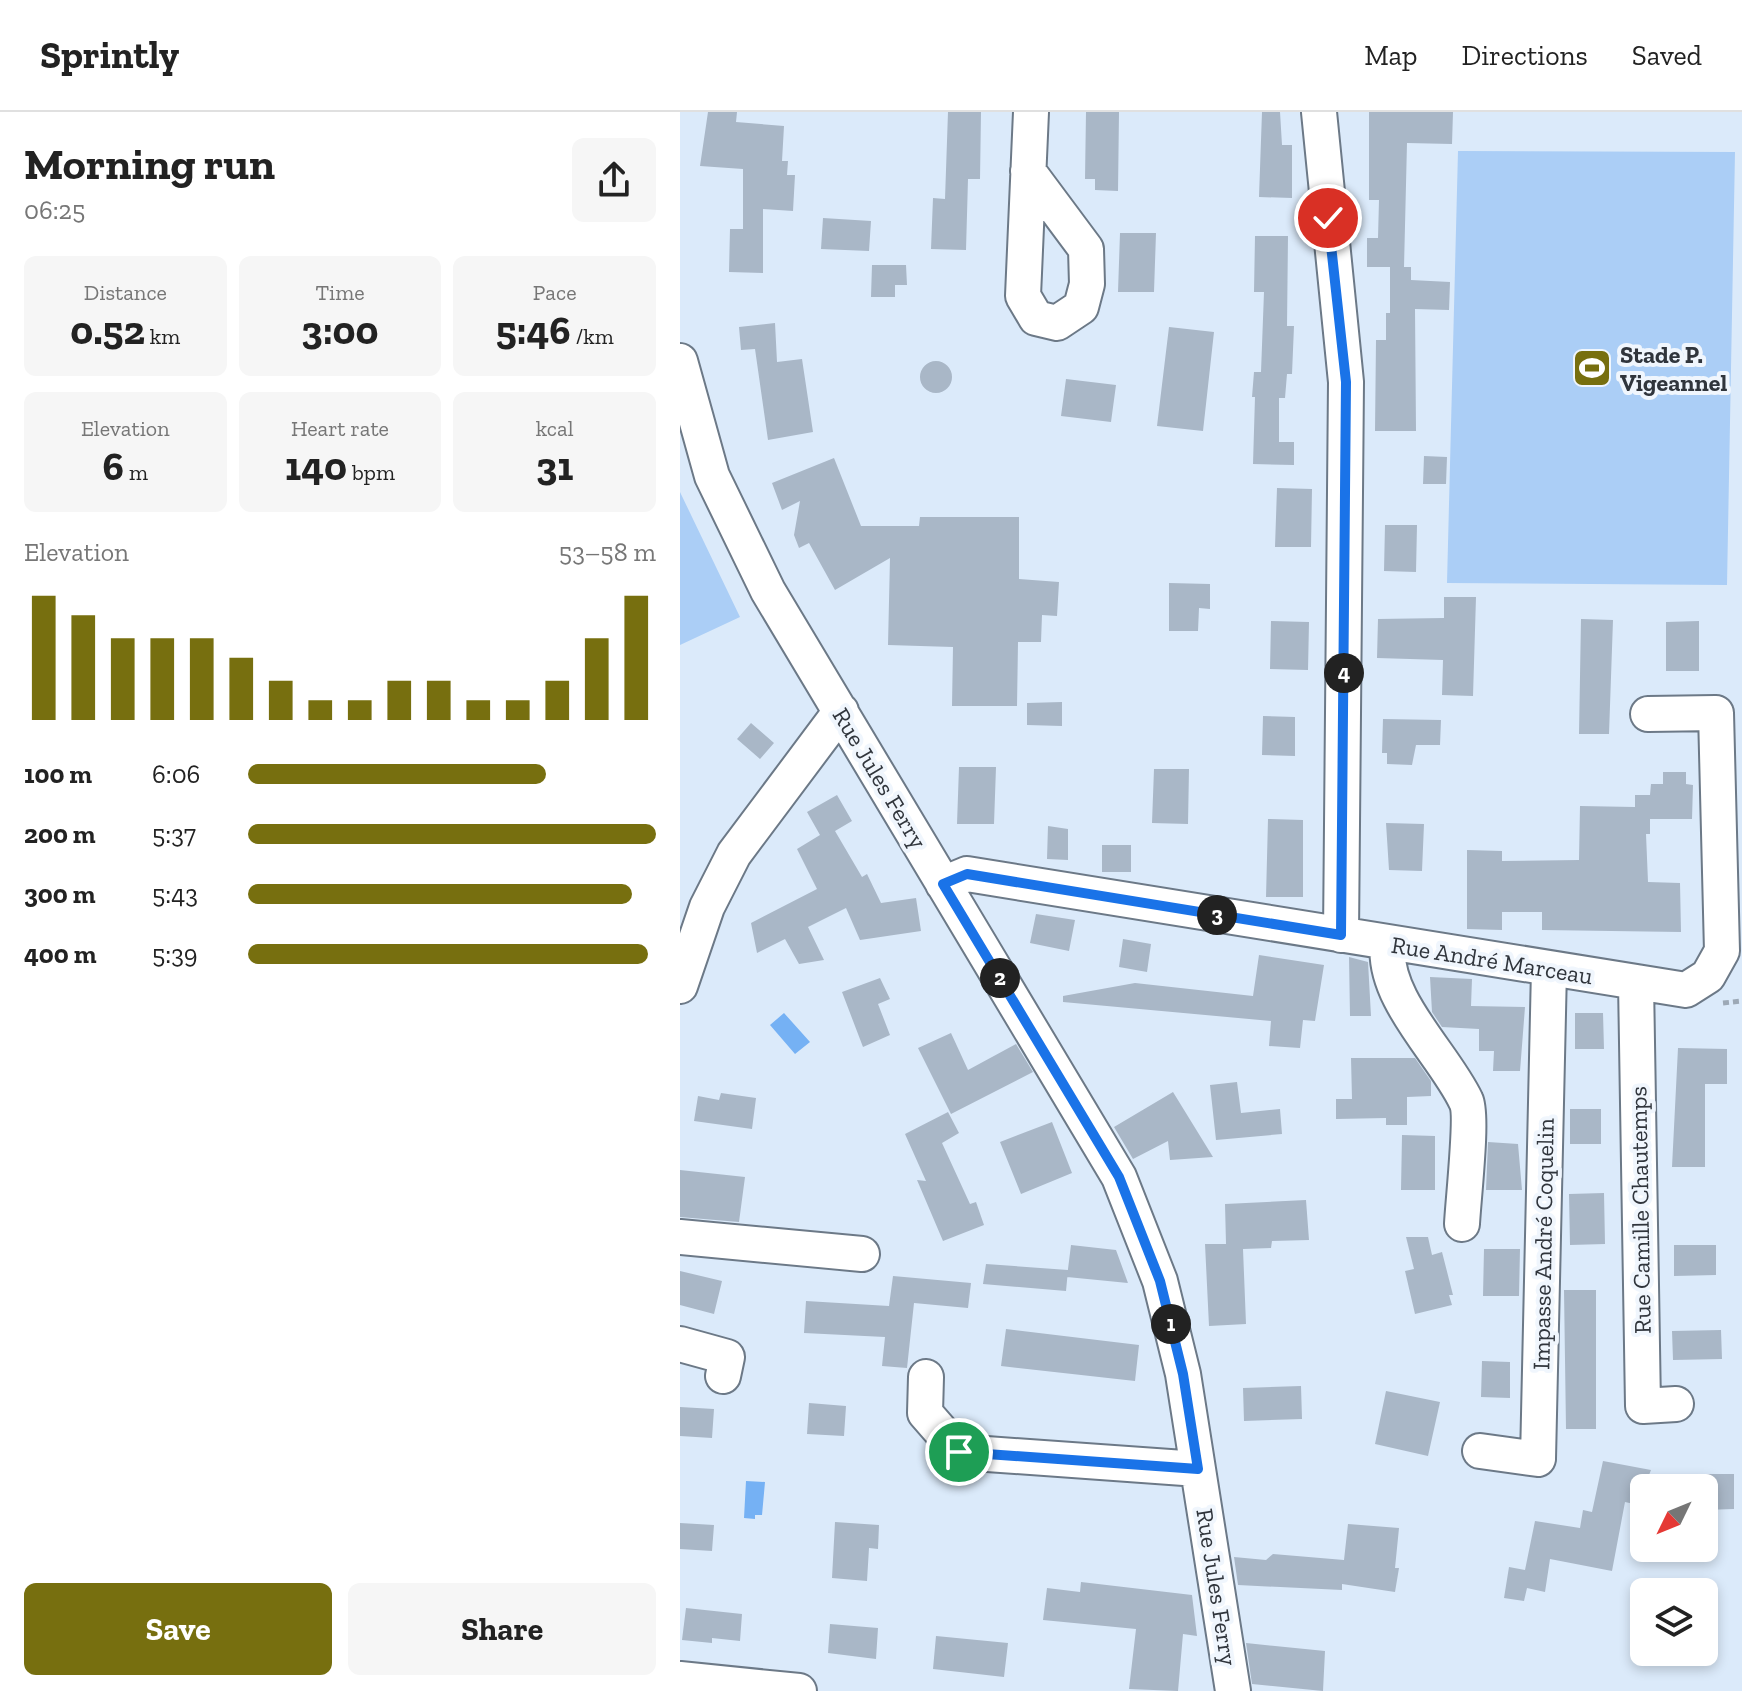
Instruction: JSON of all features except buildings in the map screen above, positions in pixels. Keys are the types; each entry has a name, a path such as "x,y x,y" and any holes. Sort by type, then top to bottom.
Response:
{"street":[{"path":"1028,171 1031,112"},
{"path":"1319,112 1346,382 1341,935"},
{"name":"Rue Jules Ferry","path":"680,361 712,476 768,591 1119,1177 1160,1281 1183,1374 1233,1691"},
{"path":"680,986 707,907 734,854 841,711"},
{"name":"Rue André Marceau","path":"943,884 967,874 1686,990 1708,976 1722,951 1716,713 1648,714"},
{"path":"1388,943 1386,966 1423,1038 1468,1103 1462,1224"},
{"name":"Impasse André Coquelin","path":"1480,1451 1538,1459 1549,969"},
{"name":"Rue Camille Chautemps","path":"1636,982 1643,1406 1676,1404"},
{"path":"680,1237 862,1254"},
{"path":"680,1344 727,1357 723,1376"},
{"path":"926,1377 925,1413 959,1452 1198,1469"},
{"path":"680,1679 799,1691"}],"shaded area":[{"name":"Stade P. Vigeannel","path":"1458,151 1735,152 1727,585 1447,583"},
{"path":"680,492 740,617 680,645"}],"water":[{"path":"784,1013 810,1042 795,1054 770,1025"},
{"path":"746,1481 765,1482 762,1515 755,1515 755,1519 744,1518"}],"place":[{"name":"Stade P. Vigeannel","path":"1592,368"}],"route":[{"path":"959,1452 1198,1469 1183,1374 1160,1281 1119,1177 943,884 967,874 1341,935 1346,382 1328,218"}]}
